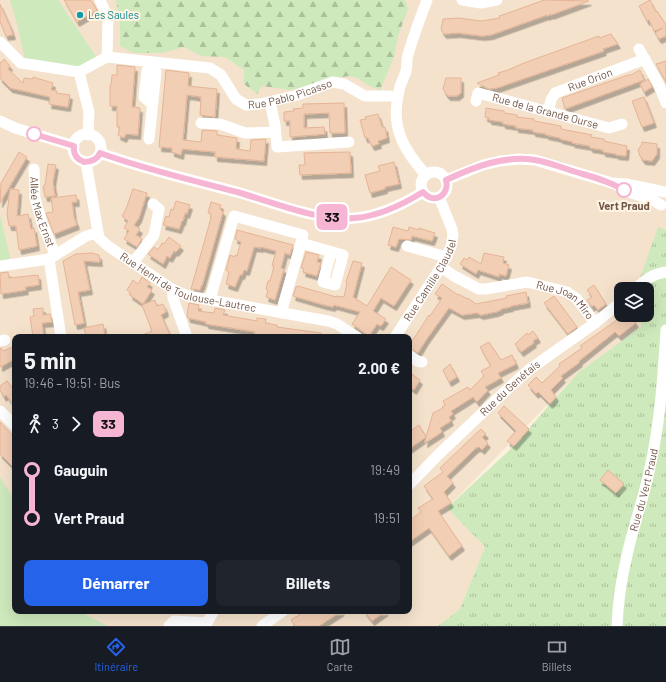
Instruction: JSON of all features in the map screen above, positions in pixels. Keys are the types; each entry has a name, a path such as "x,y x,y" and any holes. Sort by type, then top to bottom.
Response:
{"street":[{"path":"0,42 21,63 79,72 107,57 108,18 100,0"},
{"path":"426,0 408,58 406,72 398,94 395,113 402,141 406,150 426,175"},
{"path":"462,0 481,3 497,0"},
{"path":"639,49 645,60 663,84 666,103"},
{"name":"Rue Pablo Picasso","path":"107,57 210,68 221,75 236,99 246,105 270,102 294,96 333,82 344,84 365,96 390,96"},
{"path":"395,113 390,108 390,91 396,77 408,58"},
{"name":"Rue Orion","path":"548,112 551,100 555,93 645,60"},
{"path":"149,139 152,104 144,97 147,71 152,63"},
{"path":"79,72 89,112 88,135"},
{"name":"Rue de la Grande Ourse","path":"476,102 478,93 609,128 622,124"},
{"path":"270,102 276,147 349,142"},
{"path":"0,121 15,128 74,146"},
{"path":"201,123 220,124 245,133 275,132"},
{"path":"88,135 94,137 98,141 100,153 95,159 86,162 81,161 76,157 74,146 78,138 88,135"},
{"path":"100,153 190,180 324,217 354,218 377,215 399,206 423,192"},
{"path":"446,180 483,165 500,161 519,159 535,160 612,183 626,184 665,192 661,199 663,209"},
{"path":"0,266 52,257 86,236 97,233 86,162"},
{"name":"Allée Max Ernst","path":"34,169 35,198 52,257 61,334"},
{"path":"432,172 438,173 446,180 446,190 443,195 430,198 423,192 421,182 426,175 432,172"},
{"path":"612,183 624,190 651,199 663,209"},
{"name":"Rue Camille Claudel","path":"397,334 447,257 452,240 452,229 439,197"},
{"path":"133,263 154,235 159,209 153,204"},
{"path":"210,299 234,216 303,235 282,313"},
{"name":"Rue Henri de Toulouse-Lautrec","path":"97,233 101,241 181,294 333,322 352,334"},
{"path":"301,243 331,252"},
{"path":"407,246 447,257"},
{"name":"Rue Joan Miro","path":"441,267 454,276 479,289 527,282 567,292 578,300 594,323"},
{"path":"643,282 654,274 666,272"},
{"path":"172,289 173,298 186,334"},
{"name":"Rue du Genétais","path":"412,482 438,455 530,369 614,307"},
{"name":"Rue du Vert Praud","path":"617,626 619,599 625,561 649,472 664,392 666,330"},
{"path":"412,357 417,361 422,362"},
{"path":"0,412 12,423"},
{"path":"169,626 174,621 206,624 212,614"},
{"path":"262,626 279,614"}],"shaded area":[{"path":"0,0 666,0 666,230 658,228 639,282 614,282 614,322 640,322 642,326 579,372 447,508 485,547 460,609 438,626 0,626"}],"green space":[{"path":"10,0 58,0 97,58 76,68 25,59"},
{"path":"116,0 405,0 408,9 398,36 394,57 380,90 367,85 358,78 348,76 290,90 262,86 257,94 244,84 244,70 225,57 201,56 184,47 162,53 134,53 120,46 120,23"},
{"path":"0,215 10,257 9,260 0,261"},
{"path":"658,227 666,230 666,626 438,626 460,609 485,547 447,508 514,446 579,372 642,326 640,322 654,322 654,282 638,282"},
{"path":"0,477 12,496 12,614 84,614 108,626 0,626"}],"building":[{"name":"Les Saules","path":"64,0 91,0 97,10 77,22"},
{"path":"544,0 589,1 491,35 482,36 458,33 444,34 441,30 443,19 459,18 481,21 500,18 499,16"},
{"path":"650,0 656,12 657,11 666,25 666,36 659,39 655,33 663,28 654,31 649,20 647,21 639,6"},
{"path":"0,4 13,35 6,36 0,22"},
{"path":"611,34 618,44 603,49 604,51 497,88 489,89 477,83 499,75 498,73 524,63 599,36 599,38"},
{"path":"4,59 10,66 8,69 23,83 24,78 33,79 33,77 53,83 51,90 57,91 56,93 70,95 68,107 49,104 50,97 10,88 0,78 0,62 1,63"},
{"path":"666,61 666,82 656,64"},
{"path":"117,65 135,67 132,107 140,108 138,135 126,134 124,138 118,135 120,127 117,127 117,106 110,106 110,85 112,75 117,75"},
{"path":"166,70 189,73 188,86 217,89 215,117 200,115 201,97 187,95 183,140 201,142 202,130 217,131 217,135 237,138 236,149 250,151 251,140 266,139 264,161 215,157 215,152 182,149 181,155 172,152 172,148 159,147"},
{"path":"640,70 644,80 565,109 562,98 631,75"},
{"path":"446,78 461,78 461,93 457,96 448,96 446,94 443,89"},
{"path":"648,79 652,87 644,92 640,84"},
{"path":"644,97 654,123 642,127 632,101"},
{"path":"344,103 345,133 330,133 329,113 304,114 304,128 324,127 325,134 290,137 290,121 284,121 284,112 303,108 303,104"},
{"path":"486,108 504,111 504,113 517,115 517,117 534,119 534,121 561,126 561,129 592,135 591,137 604,139 604,141 627,146 626,156 603,152 603,150 590,148 590,146 572,143 573,142 546,134 533,132 533,130 516,128 516,126 503,124 503,122 489,120 489,118 485,117"},
{"path":"378,114 382,127 385,127 387,138 378,141 379,144 372,146 368,138 365,138 360,120 366,119 365,117"},
{"path":"642,142 657,144 657,154 652,161 643,160 640,156 638,150"},
{"path":"19,152 27,157 0,203 1,183"},
{"path":"350,152 351,173 300,175 299,165 305,165 304,153"},
{"path":"394,162 399,184 385,187 385,189 370,193 365,175 380,171 378,166"},
{"path":"48,164 56,165 53,182 55,196 45,197 43,186 45,185"},
{"path":"10,189 19,190 17,216 28,214 31,229 34,228 37,246 19,250 16,226 9,226 7,214"},
{"path":"133,189 147,193 139,218 134,225 140,229 136,235 142,239 137,247 124,239 129,231 124,228 128,221 122,216"},
{"path":"76,195 77,202 72,202 74,217 77,225 54,234 46,213 53,212 51,198"},
{"path":"176,201 190,205 187,214 185,213 179,229 163,225 166,216 169,217 171,209 173,210"},
{"path":"211,202 221,205 220,209 223,212 202,286 200,290 191,289 211,218 211,214 208,213"},
{"path":"393,227 408,231 409,227 419,230 419,228 435,233 432,241 412,236 411,240 399,239 396,247 388,245"},
{"path":"237,230 293,245 290,255 285,253 281,268 284,269 275,300 266,297 268,290 266,289 272,274 274,266 272,266 276,251 261,247 254,247 247,271 244,270 242,275 240,275 235,287 226,284 229,272 226,270 230,255 235,257 235,255 237,256 241,242 235,239"},
{"path":"169,237 181,246 176,252 174,251 170,258 167,256 163,264 148,254 154,247 158,250 162,243 164,244"},
{"path":"306,252 319,255 317,262 321,263 317,276 303,272 304,269 301,268"},
{"path":"92,253 99,255 100,262 84,261 90,290 78,292 84,323 75,325 63,261 76,254"},
{"path":"484,253 504,257 503,263 509,265 506,276 499,274 499,277 478,270 476,274 460,264 464,258 467,260 469,257 481,264"},
{"path":"353,261 362,263 353,297 367,306 391,267 411,280 394,306 381,298 373,311 386,319 381,326 377,324 370,334 366,334 352,324 360,312 334,305 333,307 324,305 293,296 296,287 298,286 336,297 344,297 346,282"},
{"path":"8,272 9,278 38,275 39,285 25,287 26,290 1,294 0,273"},
{"path":"142,277 150,283 147,287 152,290 143,304 130,295 131,293 127,290 133,280 138,284"},
{"path":"442,284 458,295 468,298 476,304 507,298 506,296 526,292 528,303 511,306 496,312 481,315 477,313 462,315 449,308 418,353 412,350 412,341 442,298 435,294"},
{"path":"594,285 606,304 598,310 594,305 592,307 587,300 592,297 587,290"},
{"path":"554,296 577,327 568,334 544,303"},
{"path":"155,300 157,306 163,304 166,312 161,315 170,334 144,334 152,331 142,305"},
{"path":"189,303 199,305 198,311 214,313 215,308 225,310 223,315 257,321 257,318 266,319 265,323 277,325 277,327 321,334 254,334 255,332 206,324 206,322 188,318"},
{"path":"43,308 43,315 50,314 52,322 42,323 44,334 33,334 30,317 34,316 33,309"},
{"path":"614,322 636,323 619,336 615,332 561,376 563,378 551,390 556,397 550,404 538,392 536,394 528,385 536,377 542,383 560,366 559,364 582,348 580,346"},
{"path":"103,324 105,334 85,334 84,328"},
{"path":"533,331 538,338 533,341 534,343 521,352 515,344 527,333 528,335"},
{"path":"489,342 501,360 512,355 516,364 498,373 501,378 485,387 488,390 477,402 473,397 451,411 453,414 449,417 451,421 440,428 442,432 425,443 433,413 443,408 442,407 445,405 443,401 468,387 470,390 484,376 481,371 491,366 480,347"},
{"path":"12,347 12,361 0,367 0,348 3,351"},
{"path":"450,364 457,377 449,382 443,370"},
{"path":"412,374 420,380 414,390 412,388"},
{"path":"7,381 12,387 12,403 6,395 4,397 0,390 0,386"},
{"path":"504,406 529,429 514,446 507,441 516,431 498,413"},
{"path":"0,422 12,435 12,466 0,454"},
{"path":"419,425 426,437 412,447 412,430"},
{"path":"481,429 486,434 482,437 488,443 482,450 479,447 476,448 447,476 453,483 444,492 451,503 438,511 462,546 449,556 429,528 412,540 412,519 421,512 418,508 433,499 424,486 443,472 440,468"},
{"path":"608,470 624,484 616,493 600,480"},
{"path":"300,614 337,614 319,626 295,626 291,620"},
{"path":"366,614 382,614 372,621"}],"bus line":[{"name":"33","path":"34,134 74,146 73,149 76,157 84,162 93,160 100,153 190,180 324,217 354,218 377,215 399,206 423,192 430,198 437,198 443,195 447,189 446,180 483,165 519,159 535,160 612,183 624,190"}],"place":[{"name":"Les Saules","path":"80,15"},
{"name":"Vert Praud","path":"624,190"}]}
